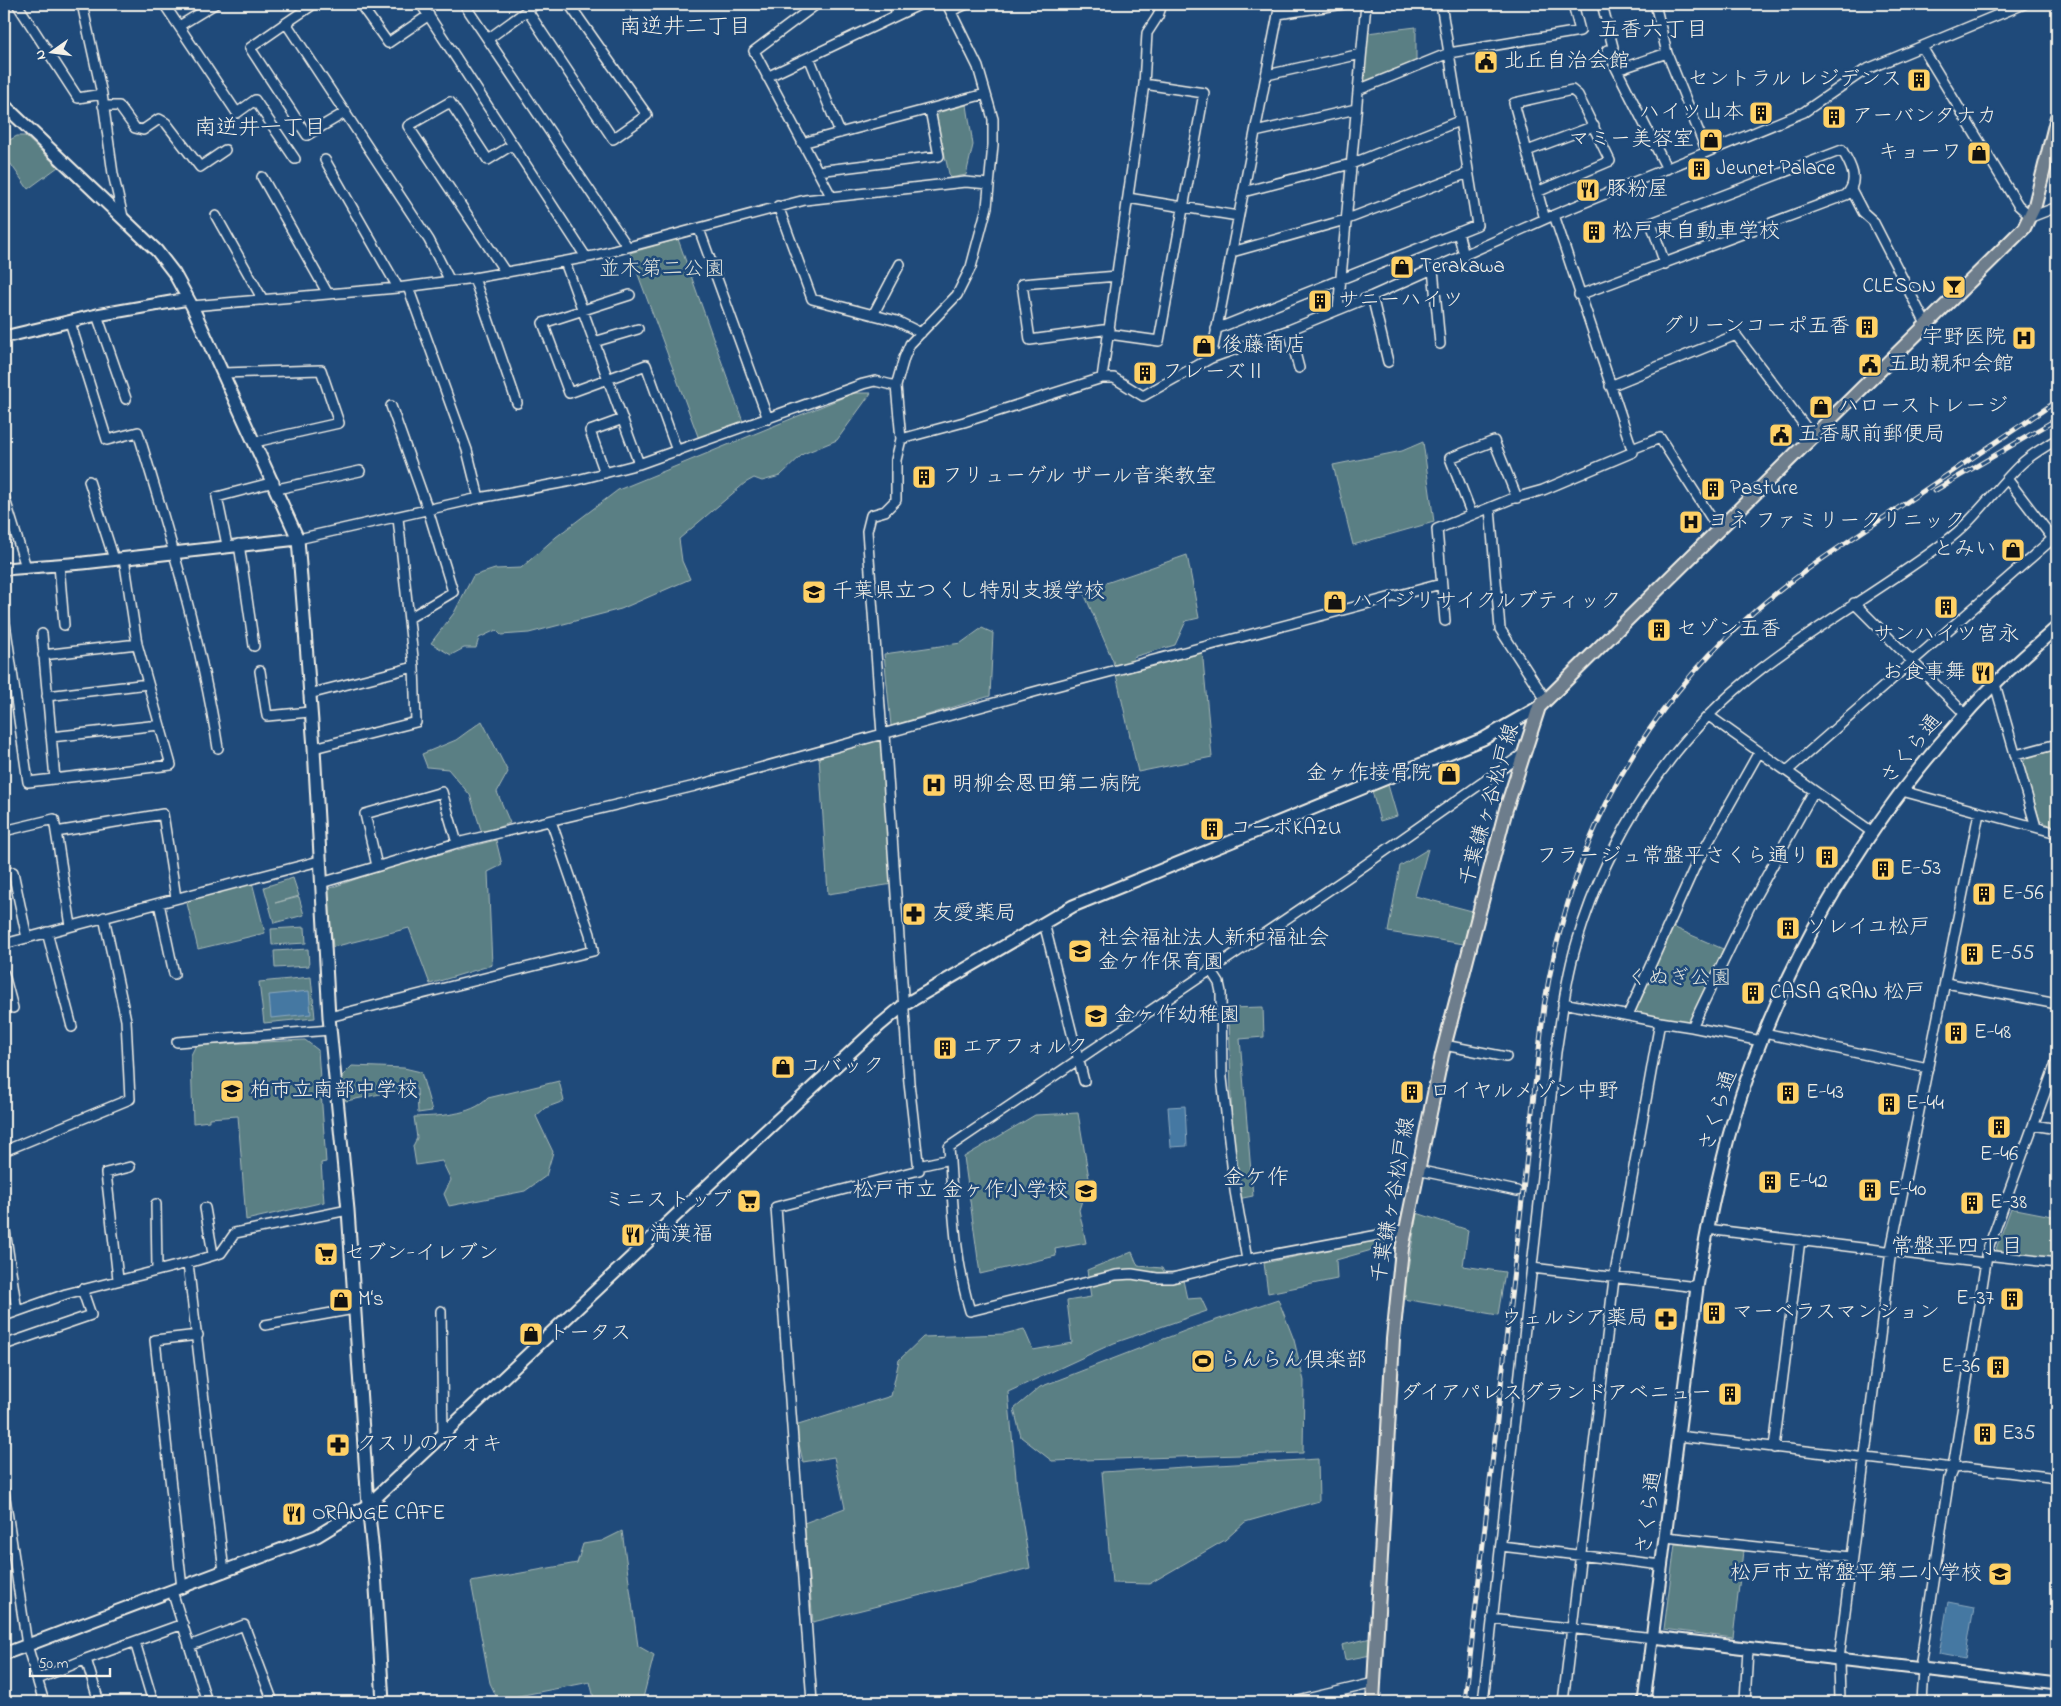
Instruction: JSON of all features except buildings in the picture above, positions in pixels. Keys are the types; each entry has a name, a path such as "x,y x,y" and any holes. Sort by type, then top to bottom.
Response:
{"main road":[{"name":"千葉鎌ヶ谷松戸線","path":"1373,1702 1393,1339 1405,1230 1444,1045 1506,809 1543,704 2017,236 2031,217 2057,117"}],"street":[{"path":"17,4 78,98 102,94"},
{"path":"82,4 102,94 113,174 123,217"},
{"path":"164,4 237,112 255,100 296,159"},
{"path":"179,26 215,4"},
{"path":"314,4 250,48 307,135 346,112"},
{"path":"360,4 388,43 429,15"},
{"path":"421,4 586,256"},
{"path":"464,4 627,246"},
{"path":"488,38 536,4"},
{"path":"527,10 613,138 647,115 569,4"},
{"path":"817,4 754,51 831,196"},
{"path":"893,4 898,14"},
{"path":"767,77 921,4"},
{"path":"812,1702 776,1207 919,1170 909,1083 867,531 871,515 885,511 896,500 896,460 902,439 896,386 910,344 957,295 971,267 987,207 993,119 978,67 949,8 966,4"},
{"path":"1102,378 1144,84 1147,34 1158,16 1162,4"},
{"path":"1211,358 1280,4"},
{"path":"1278,14 1344,4"},
{"path":"1338,310 1366,4"},
{"path":"1216,329 1477,224 1441,4"},
{"path":"1358,90 1449,53 1580,31 1573,4"},
{"path":"1602,4 1610,48 1617,70 1667,169"},
{"path":"1655,4 1668,53 1707,152"},
{"path":"902,439 964,422 1102,378 1114,378 1143,396 1211,358 1289,330 1372,296 1554,215 1804,112 1865,70 2024,4"},
{"path":"286,23 429,240 450,281"},
{"path":"1922,47 2018,205 2031,217 2057,207"},
{"path":"1617,70 1668,53"},
{"path":"1267,75 1361,54"},
{"path":"809,57 840,133"},
{"path":"1117,276 1022,284 1030,340 1109,332 1159,341 1204,93 1144,84"},
{"path":"1537,192 1610,161 1578,95 1572,90 1514,103 1537,192 1545,219"},
{"path":"802,143 985,94"},
{"path":"506,273 408,126 450,102 488,160 512,145"},
{"path":"4,105 157,251 190,302 276,486 298,539 314,748 329,1017 348,1210 368,1505 375,1572 382,1702"},
{"path":"103,106 118,106 136,128 143,130 160,120 166,123 200,167 225,150"},
{"path":"1255,132 1356,109"},
{"path":"818,171 940,156 930,110"},
{"path":"1243,192 1351,164 1459,121"},
{"path":"1527,151 1594,126"},
{"path":"1579,295 1665,264 1846,195 1851,189 1854,177 1842,150 1651,222 1665,264"},
{"path":"326,160 397,288"},
{"path":"1232,252 1345,220 1468,172"},
{"path":"262,176 328,294"},
{"path":"4,337 97,315 190,302 263,300 408,287 474,278 565,262 699,229 778,206 831,196 965,182 989,184"},
{"path":"1851,189 1863,212 1873,221 1927,326"},
{"path":"1128,198 1238,216"},
{"path":"778,206 812,299 897,321 921,333"},
{"path":"1554,215 1632,450"},
{"path":"216,216 263,300"},
{"path":"699,229 768,419"},
{"path":"1458,232 1464,256"},
{"path":"565,262 639,464"},
{"path":"873,315 900,264"},
{"path":"1433,269 1440,344"},
{"path":"474,278 517,403"},
{"path":"408,287 467,450 479,498"},
{"path":"630,295 543,323 569,393 646,365 677,452"},
{"path":"1372,296 1388,362"},
{"path":"97,315 126,399"},
{"path":"70,322 106,440 138,432 175,552 208,684 218,748"},
{"path":"594,342 638,329"},
{"path":"1289,330 1298,368"},
{"path":"1610,386 1736,334 1814,438"},
{"path":"222,373 321,370 339,423 255,442"},
{"path":"4,568 59,565 227,545 298,539 398,518 479,498 605,473 677,452 864,384 875,381 896,386"},
{"path":"391,406 428,510 453,592 409,618"},
{"path":"605,473 590,431 623,419"},
{"path":"1445,621 1437,529 1543,490 1660,438 1719,530"},
{"path":"1483,1702 1563,1003 1584,919 1598,881 1638,805 1667,764 1709,716 1760,669 1854,603 1948,541 2008,480 2021,464 2057,439"},
{"path":"1472,515 1450,458 1494,441 1517,498"},
{"path":"227,545 216,497 360,471"},
{"path":"1787,771 1911,661 2056,539 2008,480"},
{"path":"4,616 28,782 171,765 137,644 119,559 89,481"},
{"path":"4,496 26,567"},
{"path":"4,1654 316,1536 368,1505 861,1042 904,1005 1044,922 1082,902 1483,740 1543,704 1500,629 1490,508"},
{"path":"314,748 416,722 414,668 398,518"},
{"path":"239,544 254,646"},
{"path":"59,565 64,625"},
{"path":"321,883 457,843 694,786 1441,584"},
{"path":"1854,603 1965,714"},
{"name":"さくら通","path":"1644,1702 1707,1230 1734,1120 1763,1037 1802,950 1872,832 1965,714 2057,627"},
{"path":"42,634 56,779"},
{"path":"43,655 137,644"},
{"path":"309,694 414,668"},
{"path":"260,671 267,716 310,712"},
{"path":"47,696 148,684"},
{"path":"1995,684 2036,827"},
{"path":"1709,716 1872,832"},
{"path":"51,737 159,725"},
{"path":"2016,755 2057,744"},
{"path":"1628,1015 1696,864 1760,752"},
{"path":"1405,1230 1247,1260 1172,1278 1116,1274 970,1311 962,1286 958,1258 949,1147 1524,754"},
{"path":"1692,1027 1750,906 1814,791"},
{"path":"377,866 365,814 442,792 457,843"},
{"path":"1902,792 2057,833"},
{"path":"1840,1702 1839,1659 1891,1250 1979,813"},
{"path":"56,832 163,814 176,898"},
{"path":"4,831 54,819 71,926"},
{"path":"329,1017 593,950 590,934 550,822"},
{"path":"4,944 319,861"},
{"path":"12,872 27,938"},
{"path":"158,903 174,974"},
{"path":"4,1151 130,1099 126,1020 104,917"},
{"path":"1044,922 1084,1081"},
{"path":"48,932 72,1027"},
{"path":"1210,969 1218,983 1221,999 1222,1078 1235,1191 1247,1260"},
{"path":"4,974 13,1008"},
{"path":"1946,982 2057,1004"},
{"path":"1563,1003 1660,1022 1763,1037 1928,1068"},
{"path":"1563,1702 1614,1279 1660,1022"},
{"path":"177,1042 330,1030"},
{"path":"1444,1045 1506,1057"},
{"path":"1922,1702 1924,1670 1921,1660 1948,1478 1953,1468 1986,1259 2057,1060"},
{"path":"2034,1125 2057,1128"},
{"path":"918,1166 950,1159"},
{"path":"118,1279 106,1173 130,1167"},
{"path":"1417,1170 1517,1191"},
{"path":"156,1204 157,1270"},
{"path":"206,1208 213,1254"},
{"path":"4,1316 82,1289 188,1264 224,1251 235,1233 348,1210"},
{"path":"4,1228 17,1311"},
{"path":"1707,1230 1986,1259 2057,1263"},
{"path":"1774,1448 1800,1240"},
{"path":"188,1264 198,1335 224,1572"},
{"path":"1532,1268 1698,1288"},
{"path":"4,1346 91,1315 82,1289"},
{"path":"265,1325 354,1309"},
{"path":"441,1312 443,1435"},
{"path":"198,1335 155,1340 177,1589 182,1624 206,1702"},
{"path":"1678,1436 1953,1468 1965,1467 2057,1478"},
{"path":"4,1491 6,1524 27,1645 44,1702"},
{"path":"1666,1537 1851,1558"},
{"path":"1501,1546 1662,1565"},
{"path":"1492,1619 2057,1685"},
{"path":"38,1679 86,1659 182,1624"},
{"path":"189,1646 244,1625 273,1702"},
{"path":"134,1642 153,1702"},
{"path":"1745,1702 1748,1649"},
{"path":"86,1659 99,1702"},
{"path":"1294,1702 1374,1683"}],"green space":[{"path":"1416,27 1416,61 1362,82 1367,33"},
{"path":"967,105 973,145 966,175 950,178 936,117 940,112"},
{"path":"17,136 25,136 58,167 28,189 4,154 4,143"},
{"name":"並木第二公園","path":"678,239 743,422 699,439 630,253"},
{"path":"854,393 871,393 837,440 803,454 780,476 762,481 754,478 745,483 679,539 682,561 690,579 621,609 529,633 501,635 496,630 479,638 476,648 464,648 451,655 431,643 454,613 473,576 495,569 521,568 556,537 618,490"},
{"path":"1423,442 1434,522 1353,545 1333,465 1402,451"},
{"path":"1187,555 1199,618 1186,621 1175,645 1133,657 1137,666 1202,649 1212,757 1138,772 1113,661 1083,591"},
{"path":"982,628 993,633 990,696 891,726 884,654 961,643"},
{"path":"482,721 508,772 497,792 510,823 482,833 470,795 448,769 427,767 422,754 456,740"},
{"path":"882,739 893,884 828,894 819,756"},
{"path":"2057,749 2057,828 2040,821 2023,763 2025,759"},
{"path":"1388,785 1397,816 1380,821 1372,791"},
{"path":"496,840 502,865 488,872 492,965 430,984 409,928 333,947 327,889 394,866"},
{"path":"1428,849 1415,896 1472,911 1464,944 1388,932 1400,866"},
{"path":"293,878 299,896 275,903 299,897 304,915 274,923 264,887"},
{"path":"252,882 265,933 198,949 186,899"},
{"path":"305,927 306,943 272,945 271,929"},
{"name":"くぬぎ公園","path":"1673,927 1723,949 1690,1020 1686,1022 1639,1013 1636,1010"},
{"path":"308,949 309,966 275,968 274,951"},
{"path":"311,977 315,1018 264,1023 259,982"},
{"path":"1263,1007 1264,1037 1240,1039 1253,1196 1238,1199 1232,1140 1229,1008"},
{"path":"305,1040 318,1050 326,1162 321,1163 324,1202 246,1220 238,1116 209,1118 209,1121 193,1123 191,1055 195,1047 202,1045"},
{"path":"352,1066 404,1068 421,1072 432,1111 418,1113 417,1089 400,1090 346,1101 339,1079"},
{"path":"559,1081 564,1101 545,1108 536,1116 553,1152 546,1176 525,1191 449,1206 444,1194 451,1180 442,1161 416,1165 413,1146 417,1138 414,1117 463,1112 481,1104 488,1098"},
{"path":"1078,1113 1089,1178 1079,1210 1086,1243 1055,1249 1056,1256 980,1274 964,1157 1035,1115"},
{"path":"2011,1208 2057,1217 2057,1259 2000,1252 1996,1249"},
{"path":"1417,1213 1468,1230 1463,1266 1505,1272 1498,1315 1403,1299"},
{"path":"1384,1239 1386,1246 1336,1260 1337,1279 1268,1293 1264,1263"},
{"path":"1132,1252 1138,1266 1162,1268 1164,1272 1175,1272 1183,1280 1187,1299 1201,1298 1207,1311 1114,1343 1008,1392 1017,1488 1030,1568 813,1622 804,1523 845,1508 834,1457 803,1462 795,1426 891,1396 899,1360 923,1337 1004,1334 1024,1329 1033,1350 1072,1343 1067,1301 1091,1297 1087,1270"},
{"name":"らんらん倶楽部","path":"1278,1299 1294,1340 1304,1381 1303,1453 1052,1461 1021,1437 1014,1409 1040,1387 1187,1330"},
{"path":"1318,1459 1319,1501 1245,1522 1225,1540 1149,1584 1112,1583 1102,1472"},
{"path":"622,1531 638,1646 654,1655 642,1702 595,1702 590,1682 498,1700 490,1683 471,1582 577,1563 583,1544 602,1541"},
{"path":"1675,1544 1743,1551 1733,1638 1664,1629"},
{"path":"1371,1638 1371,1655 1345,1660 1342,1645"}],"water":[{"path":"309,991 311,1014 271,1018 269,995"},
{"path":"1185,1106 1187,1146 1171,1147 1168,1107"},
{"path":"1948,1602 1974,1607 1965,1659 1939,1654"}],"railway":[{"path":"1465,1702 1544,1006 1555,950 1570,896 1588,844 1610,795 1637,749 1668,704 1704,661 1762,605 1837,549 2057,401"},
{"path":"1934,491 2057,419"}],"place":[{"name":"北丘自治会館","path":"1486,62"},
{"name":"セントラル レジデンス","path":"1919,80"},
{"name":"ハイツ山本","path":"1761,113"},
{"name":"アーバンタナカ","path":"1834,117"},
{"name":"マミー美容室","path":"1711,140"},
{"name":"キョーワ","path":"1979,153"},
{"name":"Jeunet Palace","path":"1699,169"},
{"name":"豚粉屋","path":"1588,190"},
{"name":"松戸東自動車学校","path":"1594,232"},
{"name":"Terakawa","path":"1402,267"},
{"name":"CLESON","path":"1954,287"},
{"name":"サニーハイツ","path":"1320,301"},
{"name":"グリーンコーポ五香","path":"1867,327"},
{"name":"宇野医院","path":"2024,338"},
{"name":"後藤商店","path":"1204,346"},
{"name":"五助親和会館","path":"1870,365"},
{"name":"フレーズⅡ","path":"1145,373"},
{"name":"ハローストレージ","path":"1821,407"},
{"name":"五香駅前郵便局","path":"1781,435"},
{"name":"フリューゲル ザール音楽教室","path":"924,477"},
{"name":"Pasture","path":"1713,489"},
{"name":"ヨネ ファミリークリニック","path":"1691,522"},
{"name":"とみい","path":"2013,550"},
{"name":"千葉県立つくし特別支援学校","path":"814,592"},
{"name":"ハイジリサイクルブティック","path":"1335,602"},
{"name":"サンハイツ宮永","path":"1946,607"},
{"name":"セゾン五香","path":"1659,630"},
{"name":"お食事舞","path":"1983,673"},
{"name":"金ヶ作接骨院","path":"1449,774"},
{"name":"明柳会恩田第二病院","path":"934,785"},
{"name":"コーポKAZU","path":"1212,829"},
{"name":"フラージュ常盤平さくら通り","path":"1827,857"},
{"name":"E-53","path":"1883,869"},
{"name":"E-56","path":"1984,894"},
{"name":"友愛薬局","path":"914,914"},
{"name":"ソレイユ松戸","path":"1788,928"},
{"name":"社会福祉法人新和福祉会 金ケ作保育園","path":"1080,951"},
{"name":"E-55","path":"1972,954"},
{"name":"CASA GRAN 松戸","path":"1753,993"},
{"name":"金ヶ作幼稚園","path":"1096,1016"},
{"name":"E-48","path":"1956,1033"},
{"name":"エアフォルク","path":"945,1048"},
{"name":"コバック","path":"783,1067"},
{"name":"柏市立南部中学校","path":"232,1091"},
{"name":"ロイヤルメゾン中野","path":"1412,1092"},
{"name":"E-43","path":"1788,1093"},
{"name":"E-44","path":"1889,1104"},
{"name":"E-46","path":"1999,1127"},
{"name":"E-42","path":"1770,1182"},
{"name":"E-40","path":"1870,1190"},
{"name":"松戸市立 金ヶ作小学校","path":"1086,1191"},
{"name":"ミニストップ","path":"749,1201"},
{"name":"E-38","path":"1972,1203"},
{"name":"満漢福","path":"633,1235"},
{"name":"セブン-イレブン","path":"326,1254"},
{"name":"E-37","path":"2012,1299"},
{"name":"M‘s","path":"341,1300"},
{"name":"マーベラスマンション","path":"1714,1313"},
{"name":"ウェルシア薬局","path":"1666,1319"},
{"name":"トータス","path":"531,1334"},
{"name":"らんらん倶楽部","path":"1203,1361"},
{"name":"E-36","path":"1998,1367"},
{"name":"ダイアパレスグランドアベニュー","path":"1730,1394"},
{"name":"E35","path":"1985,1434"},
{"name":"クスリのアオキ","path":"338,1445"},
{"name":"ORANGE CAFE","path":"294,1514"},
{"name":"松戸市立常盤平第二小学校","path":"2000,1574"}],"district":[{"name":"南逆井二丁目","path":"685,28"},
{"name":"五香六丁目","path":"1653,31"},
{"name":"南逆井一丁目","path":"260,129"},
{"name":"金ケ作","path":"1256,1179"},
{"name":"常盤平四丁目","path":"1957,1248"}]}
